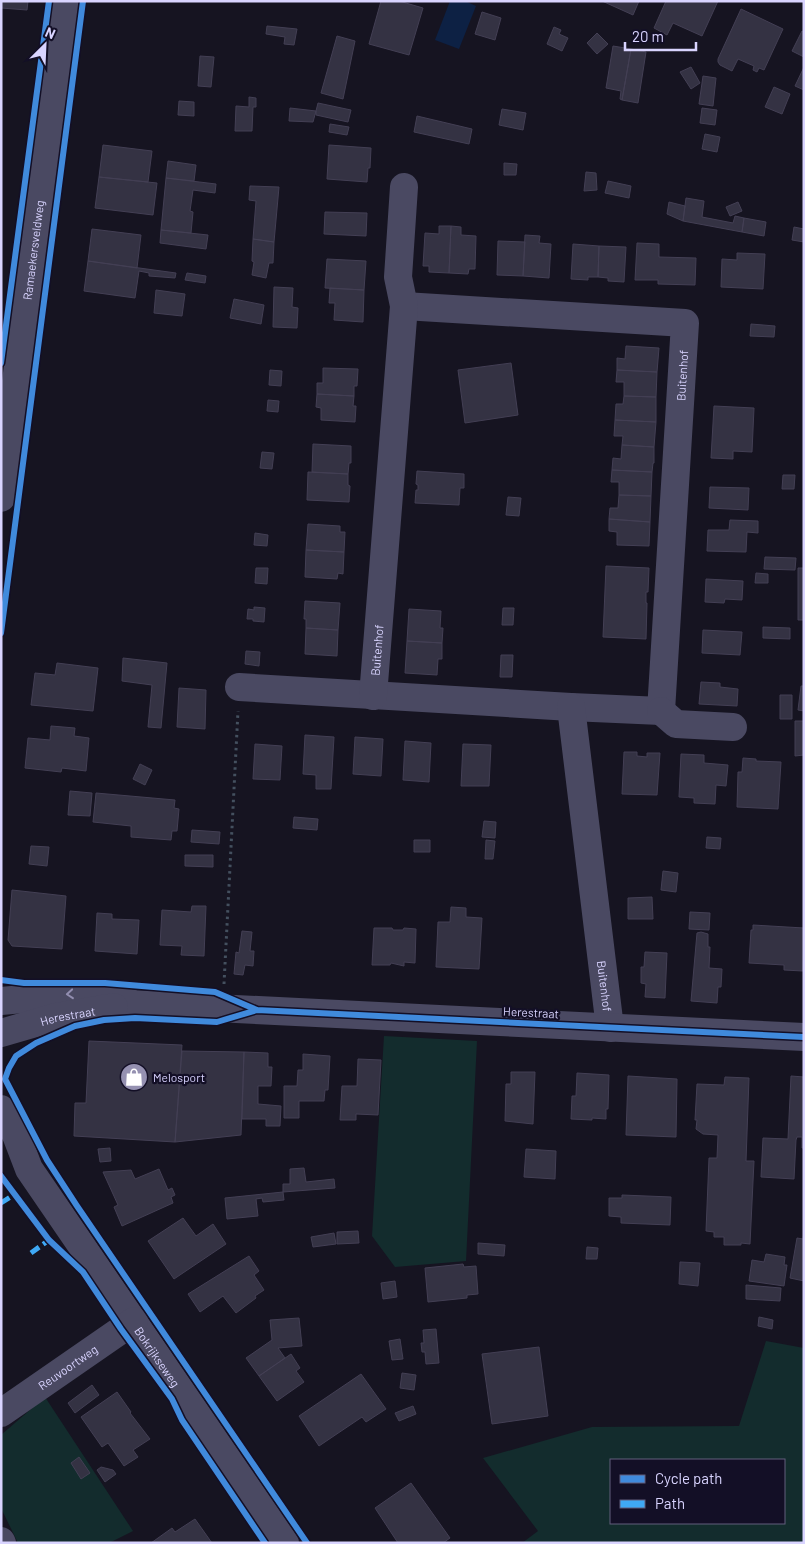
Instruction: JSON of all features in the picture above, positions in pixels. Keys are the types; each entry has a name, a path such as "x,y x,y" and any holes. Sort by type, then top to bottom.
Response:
{"street":[{"name":"Ramaekersveldweg","path":"1,498 65,1"},
{"name":"Buitenhof","path":"374,696 404,306 398,277 404,187"},
{"name":"Buitenhof","path":"404,306 685,322 661,711"},
{"path":"239,688 661,711 676,724 733,727"},
{"name":"Buitenhof","path":"571,707 610,1028"},
{"name":"Herestraat","path":"1,1001 89,993 135,1004 804,1036"},
{"name":"Herestraat","path":"1,1033 56,1017 135,1004"},
{"name":"Bokrijkseweg","path":"1,1110 16,1135 29,1170 285,1543"},
{"name":"Bokrijkseweg","path":"1,1146 29,1170"},
{"name":"Reuvoortweg","path":"1,1413 134,1321"}],"path":[{"path":"224,986 239,688"}],"green space":[{"path":"384,1036 477,1041 466,1261 395,1267 372,1236"},
{"path":"766,1341 804,1348 804,1543 522,1543 538,1531 483,1458 592,1427 739,1426"},
{"path":"45,1397 133,1531 109,1543 18,1543 1,1508 1,1435"}],"water":[{"path":"450,1 465,1 476,6 459,49 435,40"}],"building":[{"path":"1,1 28,1 27,10 1,8"},
{"path":"381,1 399,1 423,8 409,55 369,44"},
{"path":"602,1 639,1 633,15"},
{"path":"666,1 718,1 702,36 673,23 667,35 654,28"},
{"path":"741,9 783,29 764,70 759,68 757,72 753,70 754,66 738,59 732,71 718,62"},
{"path":"482,12 501,18 495,40 475,34"},
{"path":"267,26 297,29 294,45 284,44 285,37 266,34"},
{"path":"554,27 561,30 559,34 568,38 562,51 547,44"},
{"path":"802,31 804,32 804,57 792,51"},
{"path":"597,33 608,44 597,54 587,43"},
{"path":"337,36 355,41 343,99 321,93"},
{"path":"613,46 631,49 622,100 620,99 621,91 606,88"},
{"path":"631,49 646,52 638,103 622,100"},
{"path":"200,56 214,57 211,87 198,86"},
{"path":"691,67 700,83 691,89 680,72"},
{"path":"804,67 804,90 795,86"},
{"path":"703,76 716,78 713,106 699,104"},
{"path":"774,87 790,94 782,114 765,107"},
{"path":"249,97 256,98 256,107 253,107 252,131 235,131 236,106 249,107"},
{"path":"179,101 194,102 194,116 178,115"},
{"path":"318,103 351,110 348,122 316,115"},
{"path":"290,108 316,111 313,122 289,121"},
{"path":"702,108 717,110 715,125 700,123"},
{"path":"502,109 526,113 523,130 499,125"},
{"path":"417,116 472,129 469,144 414,132"},
{"path":"330,124 349,127 347,135 329,132"},
{"path":"705,134 720,137 717,152 702,149"},
{"path":"103,145 152,151 148,182 99,177"},
{"path":"329,145 371,148 367,182 327,179"},
{"path":"168,161 196,165 194,181 166,178"},
{"path":"504,163 517,164 516,175 504,175"},
{"path":"586,172 596,173 597,190 584,191"},
{"path":"99,177 157,183 153,215 95,208"},
{"path":"166,178 216,184 215,193 193,190 190,211 193,212 191,233 161,230"},
{"path":"608,181 631,186 629,198 605,193"},
{"path":"250,186 279,187 274,242 253,239 256,201 249,200"},
{"path":"686,198 704,201 702,217 733,223 735,216 744,218 742,232 683,221"},
{"path":"669,202 685,206 683,221 667,214"},
{"path":"738,202 742,211 730,216 726,207"},
{"path":"325,212 367,213 366,236 324,234"},
{"path":"744,218 766,222 764,236 742,232"},
{"path":"439,226 451,226 449,273 429,272 429,266 423,266 425,233 439,234"},
{"path":"451,226 461,227 461,235 476,236 475,269 469,269 468,274 449,273"},
{"path":"794,227 804,229 804,242 792,240"},
{"path":"92,229 141,235 137,268 88,261"},
{"path":"161,230 208,235 206,249 160,243"},
{"path":"525,235 540,236 539,243 551,244 549,278 523,276"},
{"path":"253,239 274,242 273,263 269,263 266,278 252,275 254,262 252,261"},
{"path":"498,241 525,242 523,276 497,275"},
{"path":"637,243 659,244 659,257 696,258 695,285 658,284 658,280 635,280"},
{"path":"573,244 599,246 598,277 588,277 588,280 571,279"},
{"path":"599,246 626,247 624,282 608,281 608,278 598,277"},
{"path":"737,253 765,254 763,289 721,287 722,259 737,260"},
{"path":"327,259 366,261 364,290 325,288"},
{"path":"88,261 176,273 175,278 149,276 149,273 139,271 135,298 84,291"},
{"path":"187,273 206,276 205,283 185,280"},
{"path":"274,287 293,288 292,307 298,308 297,328 273,327"},
{"path":"330,288 364,290 363,322 334,320 335,303 329,303"},
{"path":"156,290 185,294 182,316 154,313"},
{"path":"234,299 264,305 261,324 230,318"},
{"path":"751,324 775,326 774,337 750,336"},
{"path":"626,346 659,348 657,372 617,370 617,358 625,359"},
{"path":"511,363 518,415 465,423 458,370"},
{"path":"323,368 358,369 357,386 354,386 354,396 317,394 317,383 323,383"},
{"path":"270,370 282,371 281,386 269,385"},
{"path":"617,370 657,372 656,397 624,396 624,382 616,382"},
{"path":"317,394 354,396 353,406 356,406 355,422 321,420 321,408 316,407"},
{"path":"624,396 656,397 656,422 615,420 616,404 623,404"},
{"path":"268,400 279,401 278,412 267,411"},
{"path":"714,406 754,408 752,452 733,451 733,459 711,458"},
{"path":"615,420 656,422 654,447 622,445 623,436 614,436"},
{"path":"313,444 351,446 351,463 349,463 348,474 312,472"},
{"path":"622,445 654,447 652,472 612,470 613,458 621,459"},
{"path":"262,452 274,453 272,469 260,468"},
{"path":"612,470 652,472 651,496 619,495 619,482 611,482"},
{"path":"417,471 464,474 464,488 460,488 459,505 415,503 416,490 418,490 418,485 416,484"},
{"path":"308,472 348,474 348,485 350,486 349,502 307,500"},
{"path":"783,475 795,475 794,489 782,489"},
{"path":"710,487 749,488 748,510 709,508"},
{"path":"619,495 651,496 650,522 609,519 610,508 618,508"},
{"path":"508,497 521,498 519,516 506,515"},
{"path":"609,519 650,522 649,546 617,545 617,532 609,531"},
{"path":"730,520 758,521 758,533 747,532 746,552 707,551 708,530 729,530"},
{"path":"308,524 340,526 340,532 345,532 344,552 306,550"},
{"path":"255,533 268,535 267,546 254,545"},
{"path":"306,550 344,552 343,574 338,573 337,579 305,577"},
{"path":"765,557 796,558 795,570 764,569"},
{"path":"606,566 649,568 648,592 646,592 646,639 603,637"},
{"path":"256,568 268,568 267,584 255,583"},
{"path":"798,568 804,568 804,620 798,620"},
{"path":"756,573 768,574 768,583 755,583"},
{"path":"706,579 743,581 742,600 725,599 724,603 705,602"},
{"path":"305,601 340,603 338,630 306,628 306,619 304,619"},
{"path":"254,607 265,608 264,622 247,619 248,609 254,610"},
{"path":"503,608 514,608 513,625 502,625"},
{"path":"409,609 441,611 440,628 443,628 442,643 407,641"},
{"path":"763,627 790,628 790,639 763,638"},
{"path":"306,628 338,630 337,656 305,654"},
{"path":"703,630 742,632 740,655 702,653"},
{"path":"407,641 442,643 442,659 438,659 437,675 405,673"},
{"path":"246,651 260,652 259,666 245,664"},
{"path":"501,655 513,655 512,677 500,677"},
{"path":"123,658 167,663 161,728 148,727 152,685 122,681"},
{"path":"57,663 98,668 93,711 31,705 35,673 55,675"},
{"path":"701,682 720,683 720,687 738,689 737,706 699,704"},
{"path":"801,686 804,686 804,711 798,710"},
{"path":"179,688 206,690 205,729 177,727"},
{"path":"780,695 792,695 792,719 780,719"},
{"path":"795,721 804,721 804,755 795,756"},
{"path":"51,726 75,728 74,736 89,738 86,771 62,768 61,772 25,768 28,738 50,740"},
{"path":"305,735 334,737 331,789 316,789 316,775 303,774"},
{"path":"355,737 383,739 381,776 353,774"},
{"path":"405,741 431,743 429,782 403,780"},
{"path":"255,744 282,746 280,780 253,779"},
{"path":"463,744 491,745 489,786 461,786"},
{"path":"624,752 637,752 637,756 647,757 647,753 660,753 657,795 622,794"},
{"path":"681,754 704,755 704,763 728,765 726,786 716,785 715,804 694,803 694,798 679,797"},
{"path":"743,758 756,759 756,761 781,762 778,809 737,807 738,772 742,772"},
{"path":"140,764 152,770 145,785 133,779"},
{"path":"70,791 92,793 90,816 68,815"},
{"path":"96,793 175,800 174,808 179,809 177,831 172,831 171,840 131,837 131,826 93,822"},
{"path":"294,817 318,819 317,830 293,828"},
{"path":"484,821 496,822 495,838 482,837"},
{"path":"192,830 220,832 219,844 191,842"},
{"path":"707,837 721,838 720,849 706,848"},
{"path":"414,840 430,840 430,852 414,852"},
{"path":"486,840 495,841 493,859 485,859"},
{"path":"31,846 49,847 47,866 29,864"},
{"path":"185,855 213,855 213,867 185,866"},
{"path":"663,871 678,873 676,892 661,890"},
{"path":"12,890 66,896 62,949 12,946 8,940"},
{"path":"652,897 653,919 628,919 628,898"},
{"path":"192,906 206,906 204,956 181,955 182,946 160,945 162,910 191,912"},
{"path":"451,907 466,908 466,917 482,918 479,969 436,967 438,922 450,922"},
{"path":"690,912 710,913 709,930 689,929"},
{"path":"97,913 112,914 112,919 139,920 137,954 95,951"},
{"path":"753,925 804,928 803,971 784,970 784,965 749,963"},
{"path":"374,928 392,928 393,930 403,930 404,928 416,929 415,963 404,962 404,966 391,963 390,965 372,965"},
{"path":"242,931 252,932 250,951 254,951 253,966 245,965 243,975 234,974 236,952 239,953"},
{"path":"697,933 708,934 708,947 710,947 709,968 722,969 721,987 718,987 717,1003 691,1001"},
{"path":"645,952 667,953 665,998 645,997 646,984 641,983 641,967 644,967"},
{"name":"Melosport","path":"89,1041 182,1045 175,1142 74,1136 75,1103 86,1103"},
{"path":"182,1051 244,1052 241,1135 175,1142"},
{"path":"244,1052 268,1053 268,1067 272,1067 271,1086 258,1086 258,1104 281,1106 280,1126 266,1126 266,1119 242,1119"},
{"path":"303,1054 330,1056 328,1090 325,1090 324,1101 299,1101 299,1118 284,1118 284,1086 297,1086 298,1070 303,1070"},
{"path":"358,1059 381,1060 378,1115 356,1114 356,1120 340,1120 342,1086 357,1086"},
{"path":"511,1072 535,1072 533,1124 505,1121 506,1084 511,1084"},
{"path":"577,1073 609,1075 606,1119 571,1119 572,1096 576,1096"},
{"path":"628,1076 677,1079 676,1137 626,1135"},
{"path":"791,1076 804,1077 804,1148 802,1148 802,1137 797,1137 794,1179 761,1177 763,1138 788,1139"},
{"path":"725,1077 749,1078 746,1161 754,1161 750,1244 724,1245 724,1237 714,1237 714,1232 706,1231 709,1158 717,1158 718,1135 703,1134 696,1129 697,1084 724,1085"},
{"path":"110,1148 111,1161 100,1162 98,1149"},
{"path":"526,1149 556,1151 555,1179 524,1177"},
{"path":"304,1168 306,1182 334,1179 335,1188 283,1192 283,1184 290,1184 290,1169"},
{"path":"159,1169 168,1190 172,1188 175,1195 171,1197 173,1203 122,1226 114,1207 118,1205 103,1172 131,1170 135,1179"},
{"path":"283,1192 284,1200 263,1202 262,1198 256,1199 258,1216 227,1219 225,1198"},
{"path":"622,1195 671,1197 670,1225 621,1223 621,1217 609,1216 609,1198 622,1198"},
{"path":"183,1218 196,1236 213,1224 226,1244 174,1279 148,1241"},
{"path":"358,1231 359,1243 337,1244 337,1232"},
{"path":"804,1232 804,1281 790,1278 797,1238 803,1239"},
{"path":"334,1233 336,1244 313,1247 311,1237"},
{"path":"478,1243 505,1245 504,1256 478,1254"},
{"path":"587,1247 598,1248 597,1259 586,1259"},
{"path":"766,1254 785,1257 784,1265 787,1265 784,1286 749,1281 752,1260 764,1262"},
{"path":"249,1256 259,1271 254,1275 264,1290 236,1313 223,1296 200,1312 188,1294"},
{"path":"680,1262 700,1263 698,1286 679,1284"},
{"path":"463,1264 464,1267 476,1266 478,1294 467,1295 467,1298 428,1302 425,1268"},
{"path":"395,1281 397,1297 383,1299 381,1283"},
{"path":"746,1285 781,1288 780,1301 746,1299"},
{"path":"759,1317 773,1320 772,1329 758,1326"},
{"path":"299,1318 302,1346 278,1348 285,1358 259,1376 246,1358 272,1340 270,1320"},
{"path":"436,1329 439,1363 426,1364 425,1352 422,1352 421,1343 424,1343 423,1330"},
{"path":"400,1339 403,1359 392,1360 389,1341"},
{"path":"539,1347 548,1416 492,1424 482,1354"},
{"path":"291,1354 300,1368 296,1371 304,1382 277,1401 259,1376"},
{"path":"402,1373 416,1375 414,1390 400,1388"},
{"path":"361,1374 386,1409 366,1422 362,1417 319,1446 299,1416"},
{"path":"92,1385 99,1395 75,1413 68,1403"},
{"path":"117,1392 150,1439 133,1450 138,1457 124,1466 108,1443 102,1447 81,1417"},
{"path":"413,1406 416,1414 399,1421 395,1413"},
{"path":"79,1457 90,1473 81,1479 71,1463"},
{"path":"101,1467 113,1470 116,1474 105,1482 97,1470"},
{"path":"411,1483 450,1538 443,1543 398,1543 375,1508"},
{"path":"195,1519 212,1543 151,1543 172,1528 175,1532"}],"marked path":[{"path":"1,1203 15,1194"},
{"path":"31,1253 49,1240"}],"cycle path":[{"path":"1,363 49,1"},
{"path":"1,633 83,1"},
{"path":"1,980 24,983 105,983 215,992 257,1010"},
{"path":"307,1543 47,1160 5,1079 16,1056 36,1043 75,1026 104,1020 135,1018 217,1022 257,1010 804,1037"},
{"path":"1,1176 49,1240 83,1272 121,1329 172,1399 182,1420 265,1543"}],"place":[{"name":"Melosport","path":"134,1077"}]}
